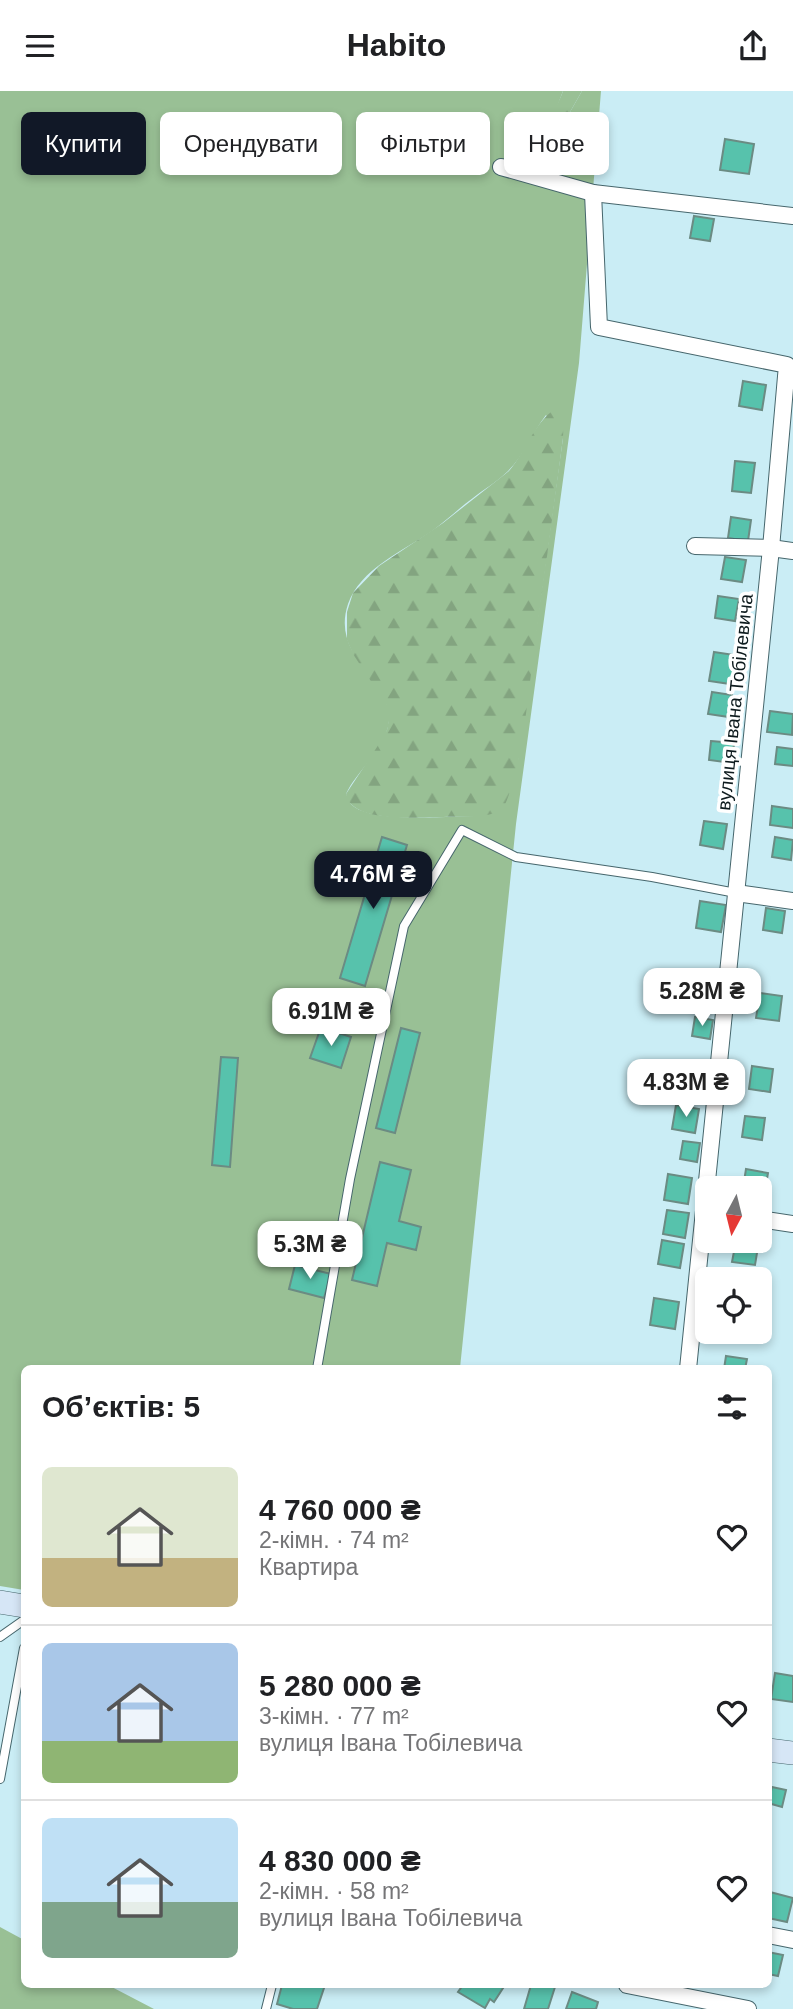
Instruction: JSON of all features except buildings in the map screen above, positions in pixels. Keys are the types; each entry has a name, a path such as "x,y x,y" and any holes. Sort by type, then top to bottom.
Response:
{"street":[{"path":"501,167 593,193 793,216"},
{"name":"вулиця Івана Тобілевича","path":"593,193 599,327 786,365 771,548 709,1176"},
{"path":"695,546 793,551"},
{"path":"736,893 793,901"},
{"path":"772,1221 793,1224"},
{"name":"вулиця Івана Тобілевича","path":"688,1365 701,1253"},
{"path":"0,1602 21,1606"},
{"path":"772,1750 793,1753"},
{"path":"772,1936 793,1940"},
{"path":"642,1988 748,2009"}],"lane":[{"path":"318,1365 350,1179 404,926 462,830 516,857 652,877 736,893"},
{"path":"0,1637 21,1622"},
{"path":"0,1779 21,1665"},
{"path":"266,2009 271,1988"}],"green space":[{"path":"0,91 563,91 555,112 504,112 504,175 594,175 579,363 516,824 460,1365 21,1365 21,1590 0,1586","holes":["546,415 563,438 518,760 479,816 392,817 361,810 351,804 346,794 383,741 389,721 388,707 382,693 354,654 347,639 345,623 348,604 354,592 372,571 432,531 503,476 518,459"]},
{"path":"563,91 582,91 570,112 553,112"},
{"path":"582,91 601,91 599,112 570,112"},
{"path":"560,406 564,408 563,438 525,721 515,775 503,809 482,816 419,818 388,817 360,810 351,804 346,794 387,730 389,719 386,704 353,654 347,640 347,612 353,593 379,566 443,523 509,471 544,419"},
{"path":"0,1927 21,1938 21,1988 114,1988 154,2009 0,2009"}]}
